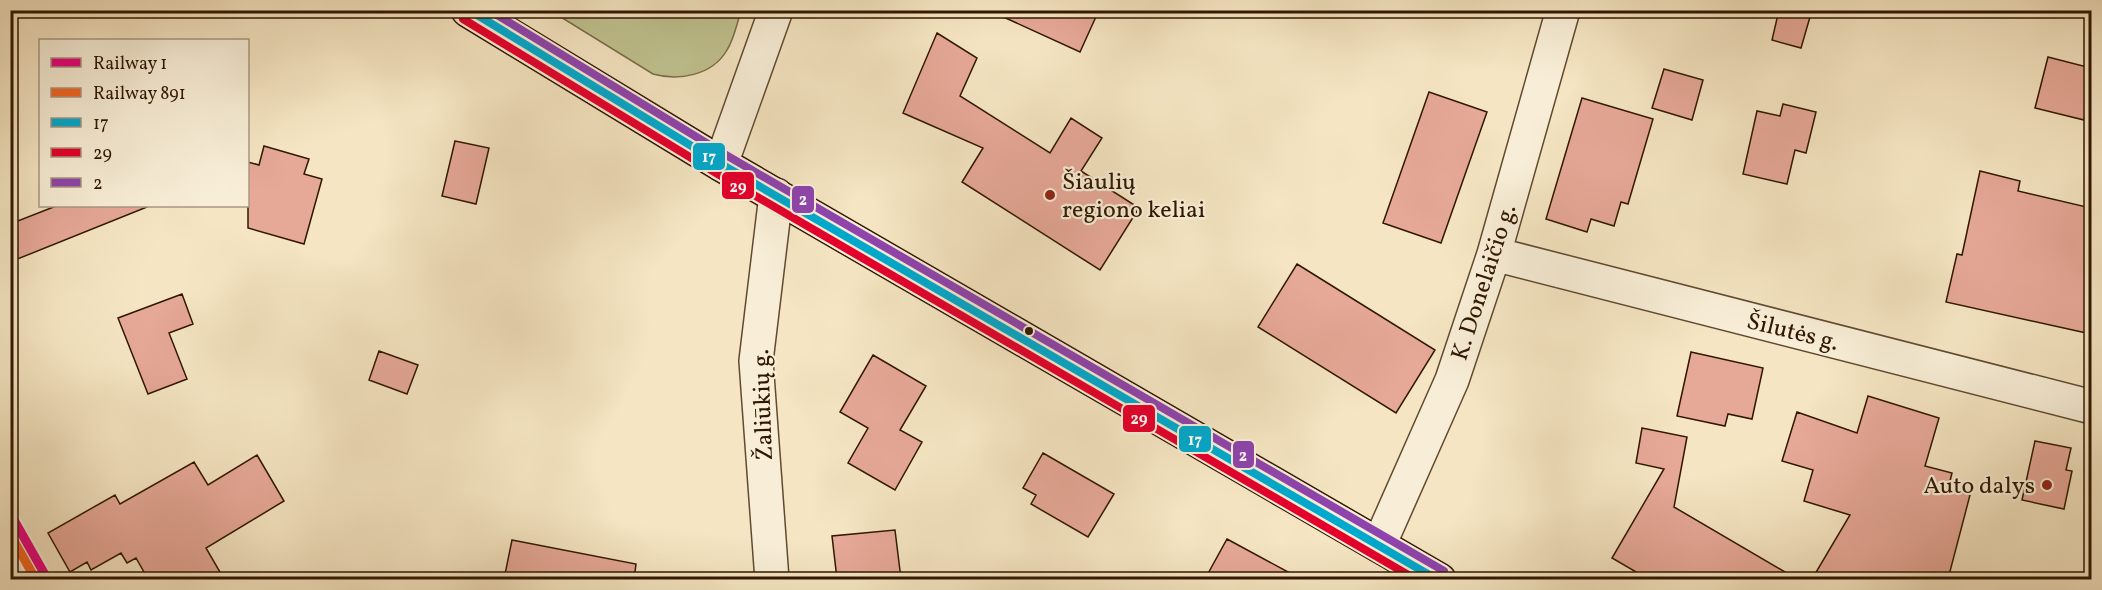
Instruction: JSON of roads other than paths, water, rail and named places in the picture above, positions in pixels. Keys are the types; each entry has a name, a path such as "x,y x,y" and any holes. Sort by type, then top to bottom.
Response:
{"highway":[{"path":"468,10 721,164 1439,579"}],"street":[{"path":"721,164 776,10"},
{"name":"K. Donelaičio g.","path":"1379,545 1452,380 1494,254 1563,10"},
{"name":"Žaliūkių g.","path":"772,579 756,361 776,195"},
{"name":"Šilutės g.","path":"1494,254 2091,407"}],"rail line":[{"name":"1","path":"10,513 48,580"},
{"name":"891","path":"10,534 36,580"}],"place":[{"name":"Šiaulių regiono keliai","path":"1050,195"},
{"name":"Auto dalys","path":"2047,485"}]}
